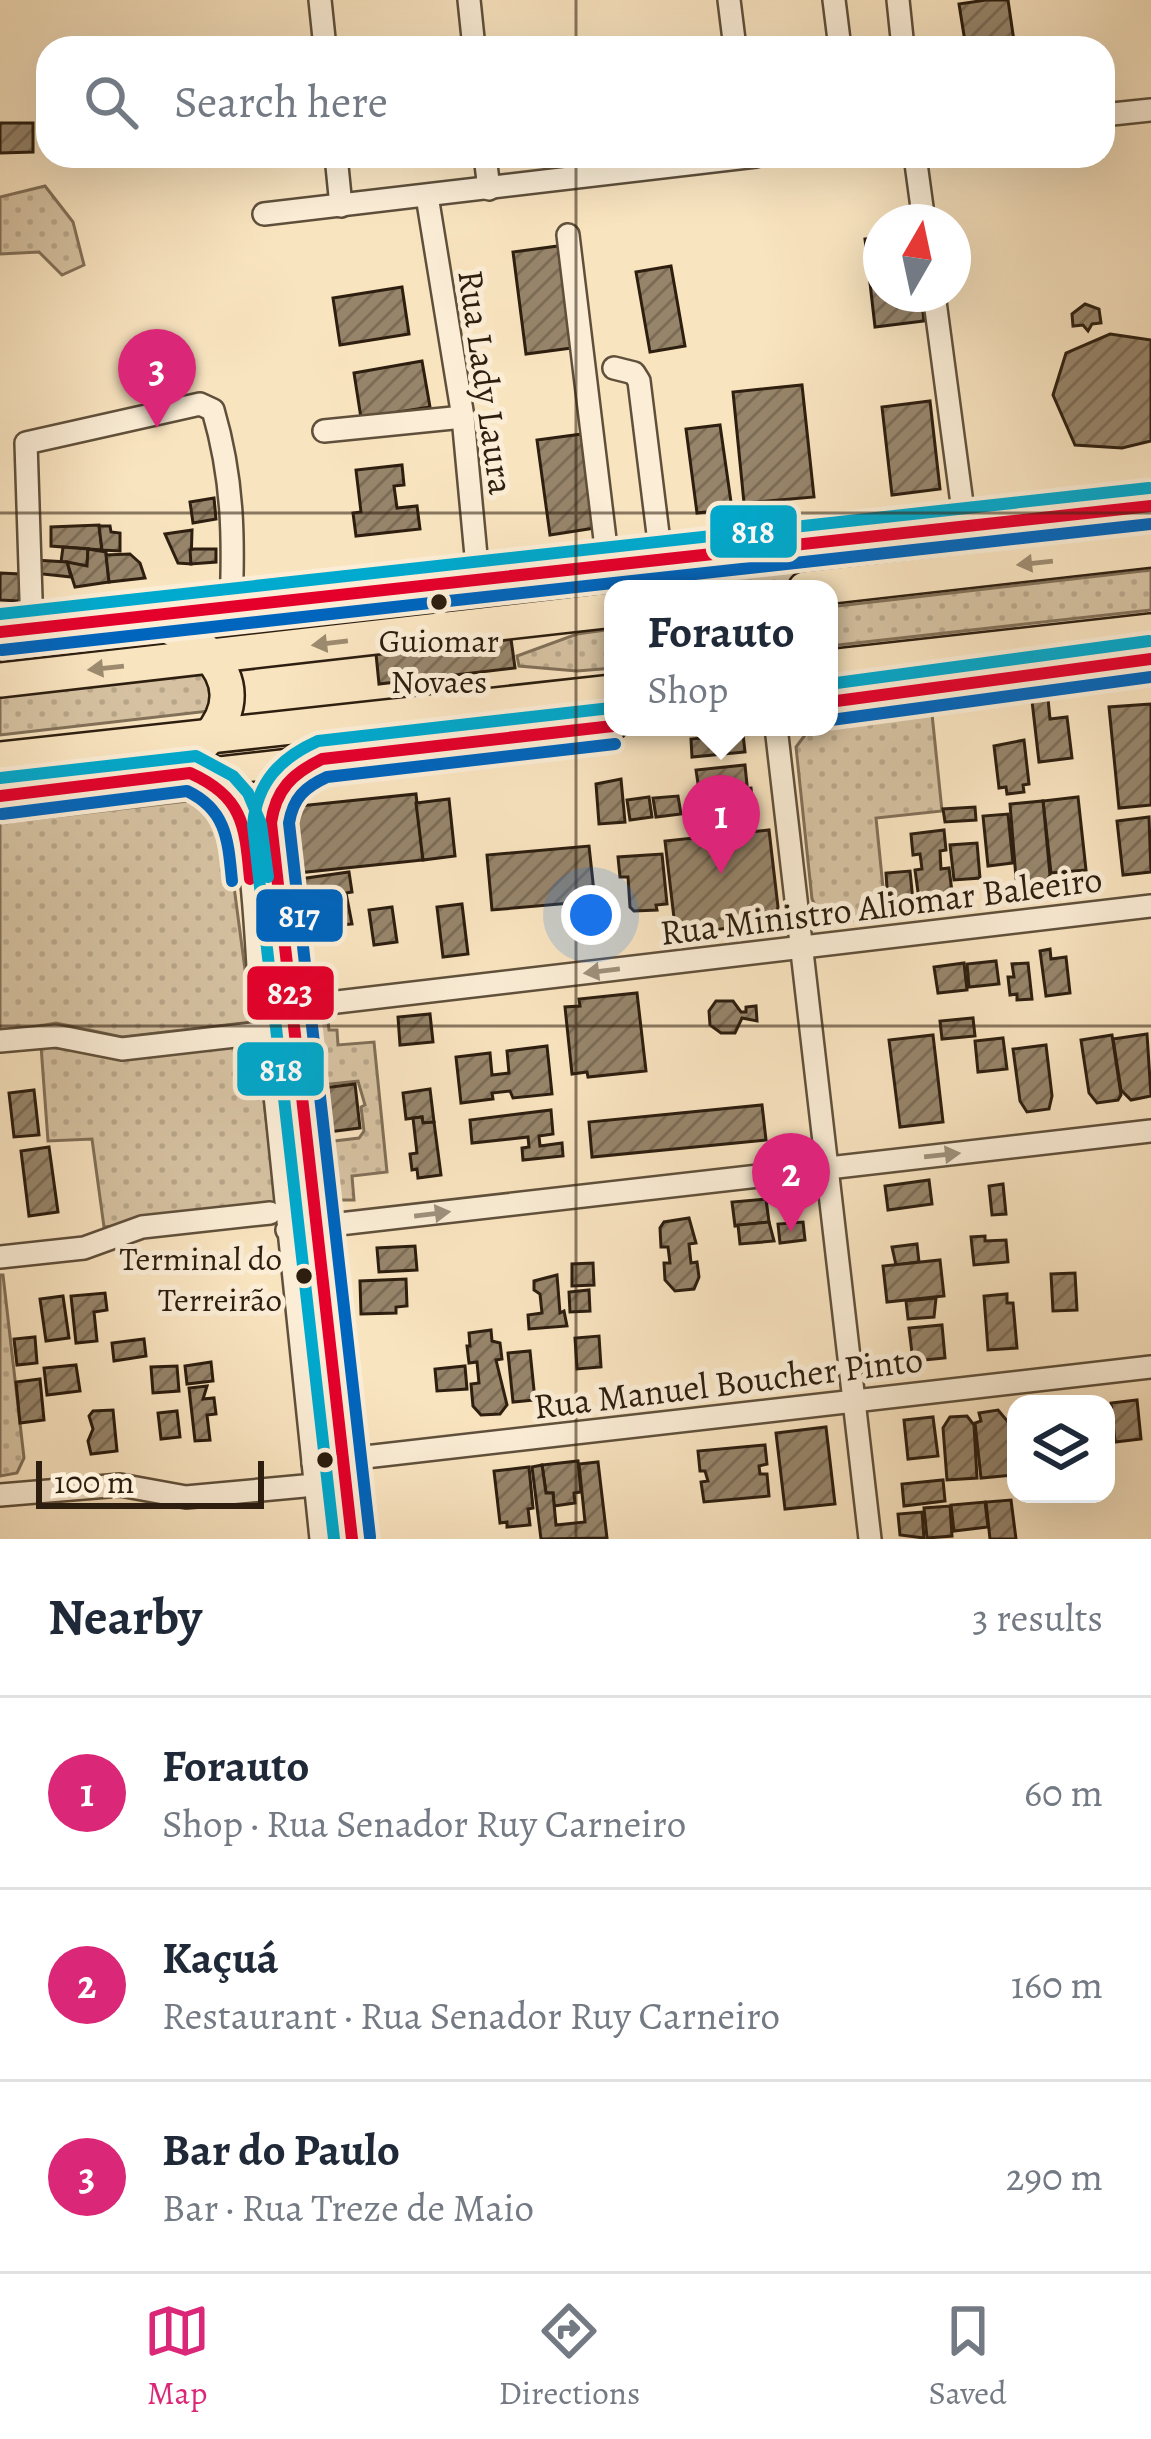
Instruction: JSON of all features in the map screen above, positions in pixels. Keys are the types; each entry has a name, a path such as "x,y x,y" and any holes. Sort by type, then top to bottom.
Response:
{"highway":[{"path":"1093,512 1151,529"},
{"path":"838,585 1151,550"},
{"path":"0,680 604,611"},
{"path":"149,618 172,627 213,657 226,693 226,706 199,752 153,777"},
{"path":"838,666 1151,631"},
{"path":"838,696 930,656"},
{"path":"0,759 604,693"}],"main road":[{"path":"0,632 608,564 666,568 965,526 1151,506"},
{"path":"838,699 1151,659"},
{"path":"0,796 604,727"}],"street":[{"path":"320,0 324,36"},
{"path":"469,0 473,36"},
{"path":"729,0 733,36"},
{"path":"834,0 838,36"},
{"path":"898,0 902,36"},
{"path":"1115,114 1151,110"},
{"path":"337,168 341,206"},
{"path":"486,168 489,188"},
{"path":"264,214 656,168"},
{"path":"917,168 922,204"},
{"name":"Rua Lady Laura","path":"427,196 463,417 478,577"},
{"path":"568,235 608,564"},
{"path":"936,312 965,526"},
{"path":"614,368 634,373 645,404 666,568"},
{"path":"32,629 26,442 200,404 213,410 227,458 231,608"},
{"path":"324,431 463,417"},
{"path":"777,736 870,1539"},
{"path":"322,759 284,782 272,807 290,1008 352,1539"},
{"path":"190,773 226,791 242,819 321,1539"},
{"name":"Rua Ministro Aliomar Baleeiro","path":"0,1041 56,1036 122,1049 261,1022 290,1008 1151,906"},
{"path":"287,1230 1151,1131"},
{"path":"0,1257 84,1248 142,1226 270,1213"},
{"name":"Rua Manuel Boucher Pinto","path":"313,1462 1151,1367"},
{"path":"0,1495 120,1485 186,1497 304,1486"}],"shaded area":[{"path":"45,186 73,222 84,265 62,275 39,252 0,254 0,197"},
{"path":"1123,531 1151,541 826,580 681,580 687,577"},
{"path":"1151,570 1151,610 838,645 838,606"},
{"path":"651,571 642,580 604,580 604,599 282,632 279,626 285,613"},
{"path":"604,630 604,669 519,666 517,656 577,634"},
{"path":"141,631 195,646 0,667 0,646"},
{"path":"212,671 218,710 0,735 0,696"},
{"path":"604,700 604,713 280,755 294,736"},
{"path":"932,714 942,811 876,818 886,917 832,922 822,918 812,899 796,747 804,736 838,736 838,725"},
{"path":"196,800 218,809 225,819 252,1022 122,1037 56,1023 0,1033 0,823"},
{"path":"328,1021 329,1030 337,1030 338,1045 374,1042 387,1172 352,1176 354,1200 336,1200 321,1184 317,1143 359,1138 364,1131 361,1107 365,1105 358,1081 311,1086 306,1040 317,1024"},
{"path":"257,1042 277,1211 104,1227 92,1139 48,1141 41,1046 121,1057"},
{"path":"0,1275 24,1458 17,1473 0,1476"}],"building":[{"path":"1008,0 1013,36 964,36 959,4"},
{"path":"0,123 33,123 33,152 0,153"},
{"path":"558,246 572,348 526,354 513,252"},
{"path":"671,266 685,346 650,352 636,272"},
{"path":"402,287 409,334 340,345 333,298"},
{"path":"1085,304 1099,309 1101,323 1092,324 1088,331 1083,325 1073,326 1072,314"},
{"path":"873,312 923,312 924,321 875,327"},
{"path":"1110,334 1151,340 1151,441 1122,448 1075,445 1053,395 1066,353"},
{"path":"422,361 430,407 361,418 354,373"},
{"path":"802,385 814,497 744,503 733,392"},
{"path":"930,401 940,489 892,495 882,407"},
{"path":"720,425 732,509 697,513 686,429"},
{"path":"582,434 595,528 550,535 537,440"},
{"path":"402,465 404,485 394,486 397,508 417,506 420,529 356,536 353,513 361,512 356,470"},
{"path":"214,498 216,519 193,523 190,502"},
{"path":"99,525 102,550 51,546 51,527"},
{"path":"99,526 120,533 120,551 102,550"},
{"path":"192,530 191,564 178,563 165,534"},
{"path":"63,547 88,549 87,566 61,562"},
{"path":"88,549 106,552 109,582 75,587 67,562 87,566"},
{"path":"216,549 216,562 191,564 190,550"},
{"path":"130,554 140,563 145,578 109,582 106,555"},
{"path":"34,560 67,562 71,577 33,573"},
{"path":"0,573 20,574 19,601 0,600"},
{"name":"Guiomar Novaes","path":"511,639 515,668 379,684 376,654"},
{"path":"1048,699 1050,719 1067,717 1072,758 1039,762 1032,701"},
{"path":"1151,704 1151,805 1119,808 1109,707"},
{"path":"743,736 745,752 692,757 691,739"},
{"path":"1024,740 1029,784 1023,785 1024,792 1007,794 1006,787 999,788 994,746"},
{"path":"745,765 747,785 699,790 696,770"},
{"path":"621,779 625,822 599,824 596,784"},
{"path":"751,788 754,818 738,819 736,789"},
{"path":"416,794 423,860 297,873 289,807"},
{"path":"678,796 681,814 656,817 653,798"},
{"path":"649,797 652,817 630,820 627,800"},
{"path":"1078,797 1086,870 1051,873 1043,801"},
{"path":"449,799 455,856 423,860 416,803"},
{"path":"1043,801 1050,875 1046,882 1027,884 1016,878 1010,804"},
{"path":"975,807 976,820 945,822 943,809"},
{"path":"738,813 740,829 718,832 715,816"},
{"path":"1008,814 1013,863 988,866 983,816"},
{"path":"1149,817 1151,872 1123,875 1117,821"},
{"path":"769,830 778,907 773,922 676,935 665,841"},
{"path":"944,830 941,869 949,868 952,892 947,900 928,902 918,892 915,870 922,869 920,854 913,855 911,834"},
{"path":"977,843 980,878 954,880 950,845"},
{"path":"589,846 595,901 492,910 487,855"},
{"path":"662,854 667,904 656,905 657,910 634,911 628,877 620,877 618,857"},
{"path":"910,871 913,901 888,903 886,873"},
{"path":"349,872 352,892 346,893 352,924 299,929 292,880"},
{"path":"462,904 468,954 443,957 437,907"},
{"path":"392,907 397,942 374,945 369,910"},
{"path":"1050,949 1051,959 1066,957 1070,993 1046,996 1040,951"},
{"path":"996,961 999,984 969,987 967,964"},
{"path":"964,963 967,990 938,993 934,967"},
{"path":"1028,963 1032,999 1017,1000 1017,994 1010,995 1008,977 1014,977 1012,964"},
{"path":"637,993 646,1071 588,1077 587,1072 572,1074 565,1007 580,1006 579,999"},
{"path":"716,1001 733,1001 741,1012 756,1006 757,1021 742,1018 735,1033 721,1033 710,1025 709,1011"},
{"path":"430,1014 433,1042 400,1045 398,1017"},
{"path":"973,1018 975,1036 942,1039 940,1021"},
{"path":"1147,1034 1151,1096 1131,1100 1121,1090 1113,1039"},
{"path":"933,1035 943,1122 900,1127 889,1040"},
{"path":"1112,1035 1121,1095 1118,1100 1097,1103 1089,1093 1081,1040"},
{"path":"1003,1038 1007,1069 978,1072 975,1041"},
{"path":"1046,1045 1052,1096 1049,1109 1027,1112 1020,1101 1013,1049"},
{"path":"547,1046 552,1094 513,1098 510,1091 492,1093 493,1099 461,1103 456,1057 490,1053 492,1075 509,1073 507,1051"},
{"path":"355,1084 360,1128 320,1133 315,1089"},
{"path":"430,1089 434,1122 423,1123 422,1117 406,1119 403,1093"},
{"path":"34,1090 39,1135 14,1137 9,1093"},
{"path":"762,1105 766,1140 592,1157 589,1122"},
{"path":"551,1110 553,1134 539,1136 540,1146 562,1143 563,1156 523,1160 528,1137 472,1143 470,1120"},
{"path":"422,1117 423,1123 434,1122 441,1175 418,1178 410,1154 417,1153 413,1118"},
{"path":"49,1147 58,1212 29,1216 21,1151"},
{"path":"929,1180 932,1204 888,1210 885,1186"},
{"path":"1003,1184 1006,1214 992,1215 989,1186"},
{"path":"766,1199 769,1222 735,1226 732,1202"},
{"path":"689,1218 696,1243 689,1244 691,1263 697,1262 699,1277 694,1289 675,1291 665,1280 664,1263 670,1263 668,1247 661,1247 660,1228 664,1222"},
{"path":"769,1222 774,1241 740,1244 738,1225"},
{"path":"803,1222 805,1240 780,1243 778,1224"},
{"path":"985,1236 985,1241 1006,1240 1008,1262 974,1265 971,1237"},
{"path":"917,1244 919,1262 896,1265 892,1247"},
{"path":"415,1246 417,1270 379,1272 377,1248"},
{"path":"940,1260 944,1296 887,1302 883,1266"},
{"path":"593,1263 594,1285 572,1286 572,1264"},
{"path":"1075,1273 1077,1310 1053,1311 1051,1274"},
{"path":"557,1275 560,1313 564,1311 567,1326 529,1329 528,1315 542,1313 534,1281"},
{"path":"406,1279 407,1306 396,1307 396,1313 361,1314 360,1281"},
{"path":"589,1290 590,1311 570,1312 569,1292"},
{"path":"105,1293 107,1310 94,1312 97,1341 76,1343 71,1296"},
{"path":"1007,1294 1007,1303 1013,1303 1017,1348 988,1350 984,1296"},
{"path":"63,1296 69,1338 46,1341 40,1299"},
{"path":"936,1298 934,1317 908,1319 906,1301"},
{"path":"942,1325 945,1358 913,1361 909,1328"},
{"path":"491,1330 492,1341 500,1343 502,1359 496,1360 507,1405 500,1414 481,1415 473,1406 471,1384 479,1383 477,1362 469,1363 467,1346 469,1333"},
{"path":"599,1336 601,1367 577,1369 575,1338"},
{"path":"35,1337 37,1363 17,1365 14,1339"},
{"path":"144,1339 146,1356 114,1361 112,1343"},
{"path":"530,1351 535,1400 513,1402 508,1353"},
{"path":"211,1362 213,1381 187,1384 185,1366"},
{"path":"76,1365 80,1391 47,1395 44,1368"},
{"path":"177,1366 179,1391 153,1393 151,1367"},
{"path":"465,1366 467,1389 437,1391 435,1369"},
{"path":"40,1379 44,1420 20,1423 16,1382"},
{"path":"207,1386 203,1399 214,1398 216,1414 207,1415 210,1440 195,1441 189,1388"},
{"path":"1137,1400 1141,1439 1115,1442 1115,1403"},
{"path":"113,1410 117,1451 91,1454 89,1416 93,1411"},
{"path":"998,1410 1007,1421 1007,1476 981,1478 975,1423 981,1421 979,1413"},
{"path":"177,1411 180,1437 161,1439 158,1413"},
{"path":"967,1416 974,1425 977,1478 947,1480 943,1428 950,1417"},
{"path":"933,1417 938,1456 908,1459 904,1420"},
{"path":"826,1427 835,1504 785,1509 776,1433"},
{"path":"765,1445 767,1464 759,1466 760,1474 767,1474 769,1496 704,1502 701,1482 708,1481 705,1471 700,1471 698,1451"},
{"path":"578,1461 581,1492 574,1493 575,1503 554,1506 553,1493 546,1493 542,1465"},
{"path":"598,1462 607,1538 541,1539 532,1467 542,1465 546,1493 553,1493 556,1525 585,1522 579,1464"},
{"path":"529,1467 530,1525 507,1527 507,1522 500,1523 494,1471"},
{"path":"943,1480 945,1501 904,1506 902,1484"},
{"path":"985,1502 988,1527 954,1531 951,1505"},
{"path":"986,1502 1011,1503 1016,1539 990,1539"},
{"path":"950,1506 952,1536 927,1538 924,1508"},
{"path":"922,1512 924,1538 900,1535 898,1514"}],"transit line":[{"name":"818","path":"0,614 1149,488"},
{"name":"823","path":"0,632 1151,506"},
{"name":"817","path":"640,580 1151,524"},
{"name":"817","path":"2,650 604,584"},
{"name":"818","path":"838,683 1149,641"},
{"name":"823","path":"838,701 1151,659"},
{"name":"817","path":"838,719 1151,677"},
{"name":"818","path":"334,1539 253,825 255,810 273,773 292,755 318,741 604,709"},
{"name":"823","path":"352,1539 273,811 287,784 322,759 604,727"},
{"name":"817","path":"370,1537 291,814 301,794 327,777 615,744"},
{"name":"818","path":"0,778 196,756 233,776 248,793 261,824 268,877"},
{"name":"823","path":"0,796 190,773 221,792 238,815 250,879"},
{"name":"817","path":"2,814 187,791 218,817 227,840 232,881"}],"place":[{"name":"Bar do Paulo","path":"157,428"},
{"name":"Guiomar Novaes","path":"439,602"},
{"name":"Forauto","path":"721,874"},
{"name":"Kaçuá","path":"791,1232"},
{"name":"Terminal do Terreirão","path":"304,1276"}]}
